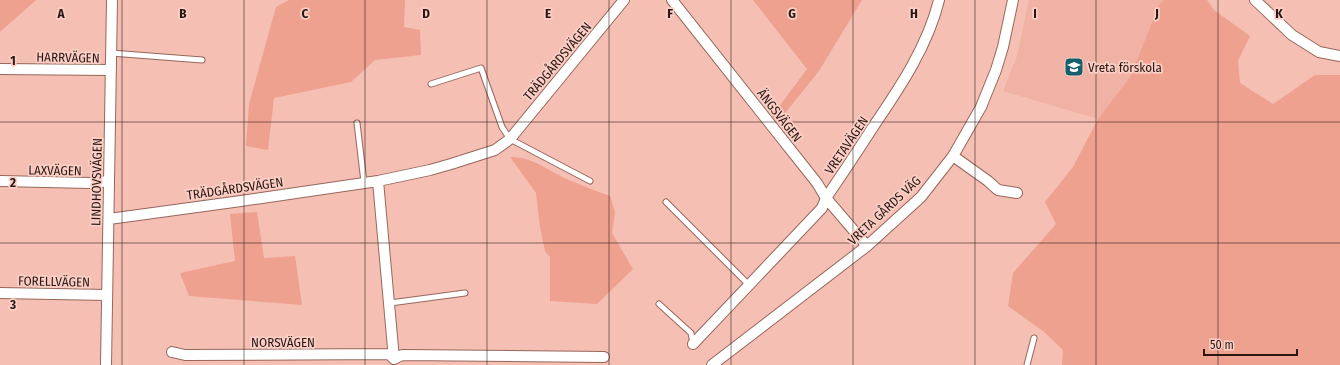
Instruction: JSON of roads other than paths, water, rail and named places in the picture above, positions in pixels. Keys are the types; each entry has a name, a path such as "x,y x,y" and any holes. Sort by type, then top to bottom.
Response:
{"street":[{"name":"LINDHOVSVÄGEN","path":"106,365 112,0"},
{"name":"TRÄDGÅRDSVÄGEN","path":"109,219 378,181 430,170 495,150 510,139 624,0"},
{"name":"ÄNGSVÄGEN","path":"672,0 818,183 826,198 867,246"},
{"name":"VRETAVÄGEN","path":"693,344 822,208 826,198 896,94 916,59 928,32 938,0"},
{"name":"VRETA GÅRDS VÄG","path":"712,365 867,246 920,197 953,156 981,107 1004,47 1013,0"},
{"path":"1256,0 1292,36 1319,52 1340,56"},
{"name":"HARRVÄGEN","path":"0,69 111,70"},
{"path":"953,156 998,190 1018,193"},
{"name":"LAXVÄGEN","path":"0,181 90,183 109,181"},
{"path":"378,181 394,359"},
{"name":"FORELLVÄGEN","path":"0,293 108,295"},
{"name":"NORSVÄGEN","path":"172,352 185,355 389,354 394,359 402,355 604,357"}],"lane":[{"path":"111,53 202,60"},
{"path":"431,84 481,68 502,127 510,139 590,181"},
{"path":"357,123 364,182"},
{"path":"666,202 749,285"},
{"path":"390,303 465,293"},
{"path":"659,304 691,334 693,344"},
{"path":"1027,365 1034,338"}],"place":[{"name":"Vreta förskola","path":"1074,67"}]}
